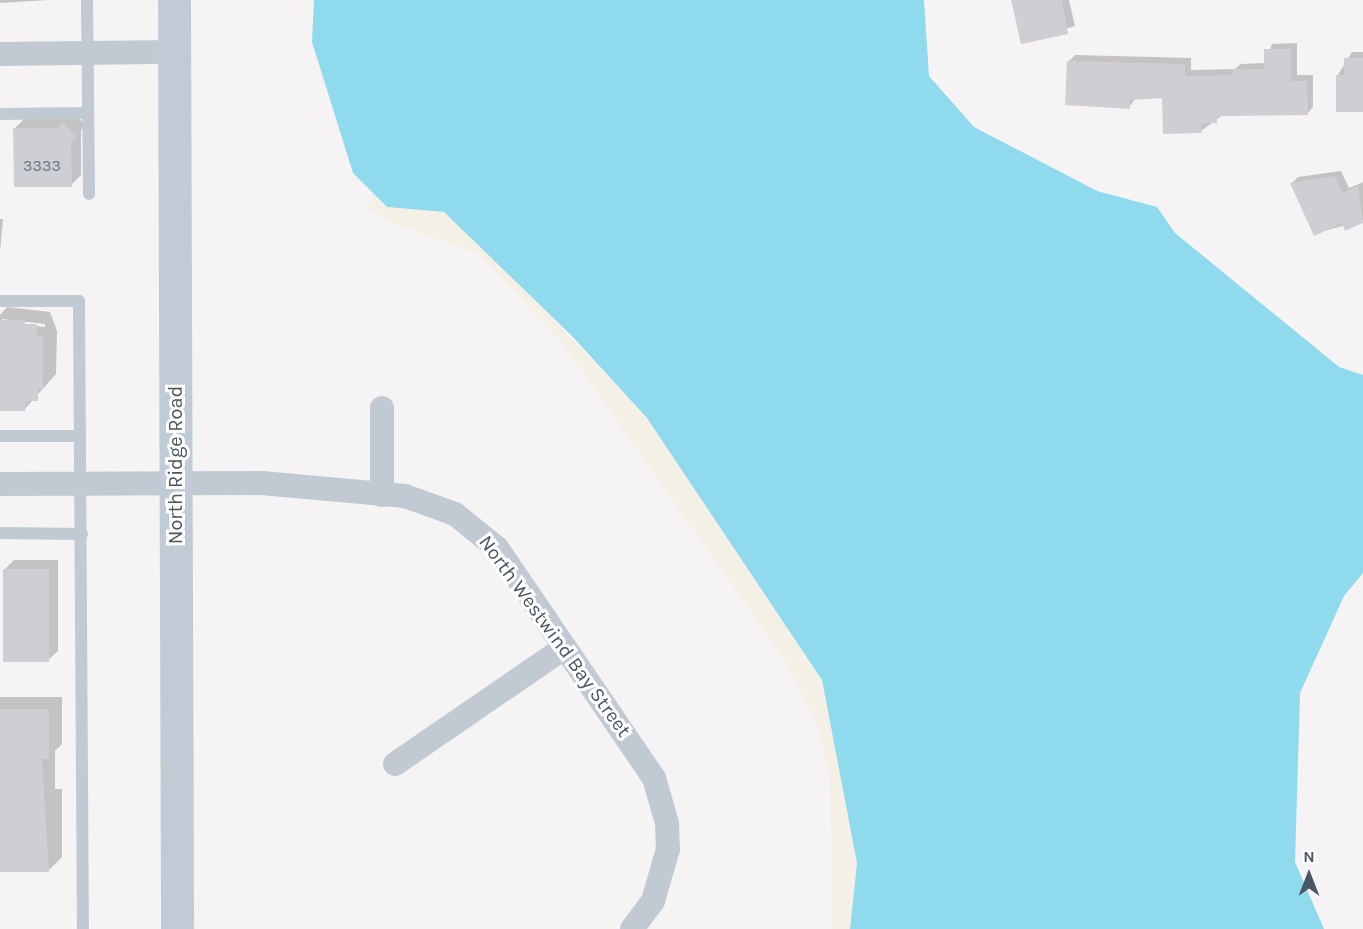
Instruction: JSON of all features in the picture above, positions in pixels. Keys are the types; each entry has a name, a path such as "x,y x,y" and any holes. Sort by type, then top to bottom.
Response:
{"main road":[{"name":"North Ridge Road","path":"174,0 177,929"}],"street":[{"path":"0,54 174,52"},
{"path":"382,408 382,495"},
{"name":"North Westwind Bay Street","path":"0,484 262,483 430,502 479,530 565,647 644,762 662,800 668,849 662,877 632,929"},
{"path":"395,764 565,647"}],"lane":[{"path":"87,0 89,194"},
{"path":"0,114 88,113"},
{"path":"0,301 79,301 83,929"},
{"path":"0,436 80,436"},
{"path":"0,533 82,534"}],"sand":[{"path":"375,195 387,207 444,212 474,236 647,418 719,519 822,680 857,863 850,929 832,929 830,777 817,724 785,660 566,348 480,254 395,224 367,207"}],"water":[{"path":"314,0 924,0 929,76 974,127 1097,191 1157,207 1175,233 1339,367 1363,375 1363,573 1344,596 1300,693 1295,862 1324,929 850,929 857,863 822,680 647,418 572,336 444,212 387,207 353,173 312,42"}],"building":[{"path":"1011,0 1062,0 1068,34 1021,44"},
{"path":"1264,49 1291,49 1291,81 1307,81 1308,115 1217,116 1217,123 1201,123 1202,133 1163,134 1162,98 1130,100 1130,109 1065,105 1067,61 1185,64 1185,76 1233,75 1233,69 1264,69"},
{"path":"1344,58 1363,58 1363,112 1336,112 1336,75 1344,75"},
{"path":"63,123 77,136 71,142 72,187 14,187 13,128 58,128"},
{"path":"1335,176 1342,193 1358,186 1363,223 1345,231 1342,223 1314,236 1290,183"},
{"path":"0,320 25,320 25,324 37,324 37,336 43,336 43,389 38,389 38,401 25,401 25,411 0,411"},
{"path":"3,569 49,569 49,662 3,662"},
{"path":"0,709 49,709 49,759 42,759 49,872 0,872"}]}
